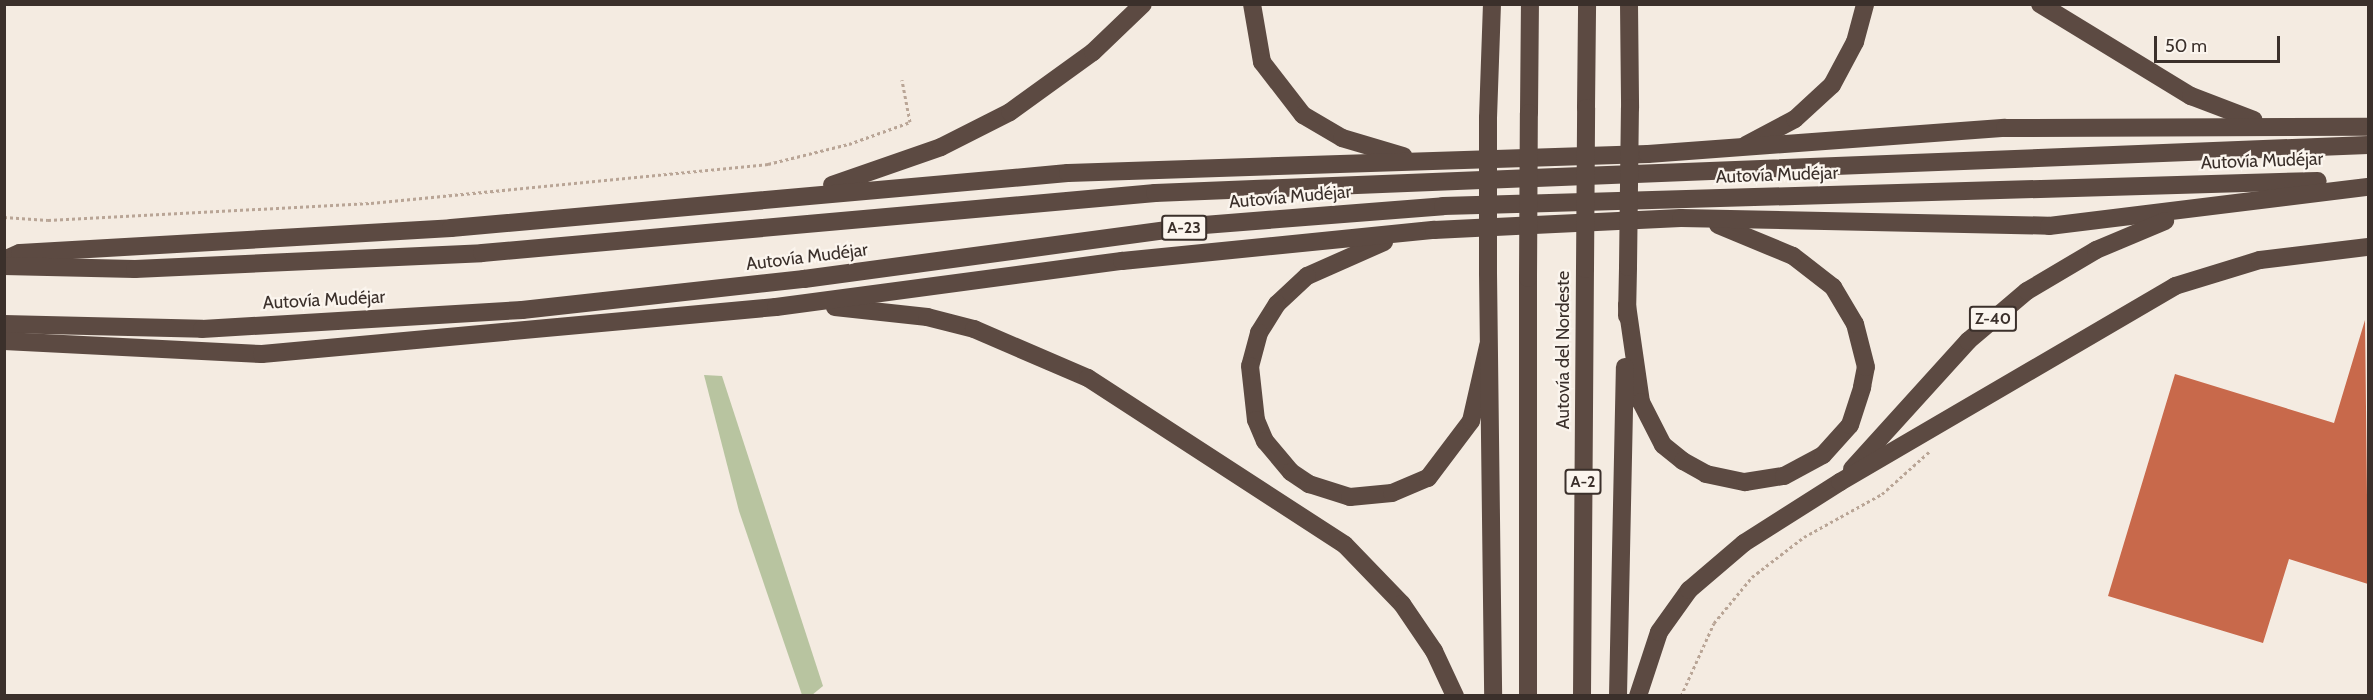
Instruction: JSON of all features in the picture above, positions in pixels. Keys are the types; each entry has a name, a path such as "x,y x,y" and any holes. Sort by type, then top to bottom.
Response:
{"highway":[{"path":"804,194 979,130 1053,83 1143,4"},
{"path":"1252,4 1262,62 1303,115 1369,148 1423,161"},
{"path":"1478,4 1488,95"},
{"path":"1492,4 1488,95 1488,346 1493,377 1493,696"},
{"name":"Autovía del Nordeste","path":"1528,696 1530,4"},
{"name":"Autovía del Nordeste","path":"1582,696 1587,4"},
{"path":"1618,696 1628,267 1629,4"},
{"path":"1629,38 1636,4"},
{"path":"1736,149 1795,118 1832,85 1855,42 1865,4"},
{"path":"2040,4 2191,96 2282,127"},
{"path":"4,260 20,253 452,228 804,194 1048,175 1736,149 2005,128 2368,127"},
{"name":"Autovía Mudéjar","path":"4,266 135,269 399,258 1155,193 2368,145"},
{"name":"Autovía Mudéjar","path":"4,324 202,329 522,310 804,279 1203,225 1443,206 2368,179"},
{"name":"Z-40","path":"1638,696 1659,632 1689,590 1744,543 1840,482 1968,341 2027,291 2096,250 2188,212 2368,187"},
{"path":"4,341 262,354 776,307 1122,261 1434,230 1680,218 2006,227 2188,212"},
{"path":"1627,305 1635,380 1652,427 1663,445 1706,474 1745,482 1784,476 1823,455 1850,425 1866,367 1856,324 1833,287 1755,236 1680,218"},
{"path":"1434,230 1328,264 1277,304 1259,333 1250,366 1252,404 1265,441 1291,472 1329,492 1374,497 1412,487 1440,467 1471,421 1488,346"},
{"path":"1840,482 2175,285 2270,258 2368,247"},
{"path":"776,307 853,307 927,317 974,328 1088,378 1345,545 1402,604 1434,651 1455,696"}],"path":[{"path":"4,217 48,220 371,203 768,164 849,144 910,122 902,80"},
{"path":"1681,696 1714,622 1752,577 1804,537 1867,504 1908,473 1932,448 1941,424"}],"green space":[{"path":"704,375 722,376 823,686 812,695 802,695 739,511"}],"building":[{"path":"2365,320 2368,584 2289,559 2263,643 2108,596 2175,374 2334,423"}]}
